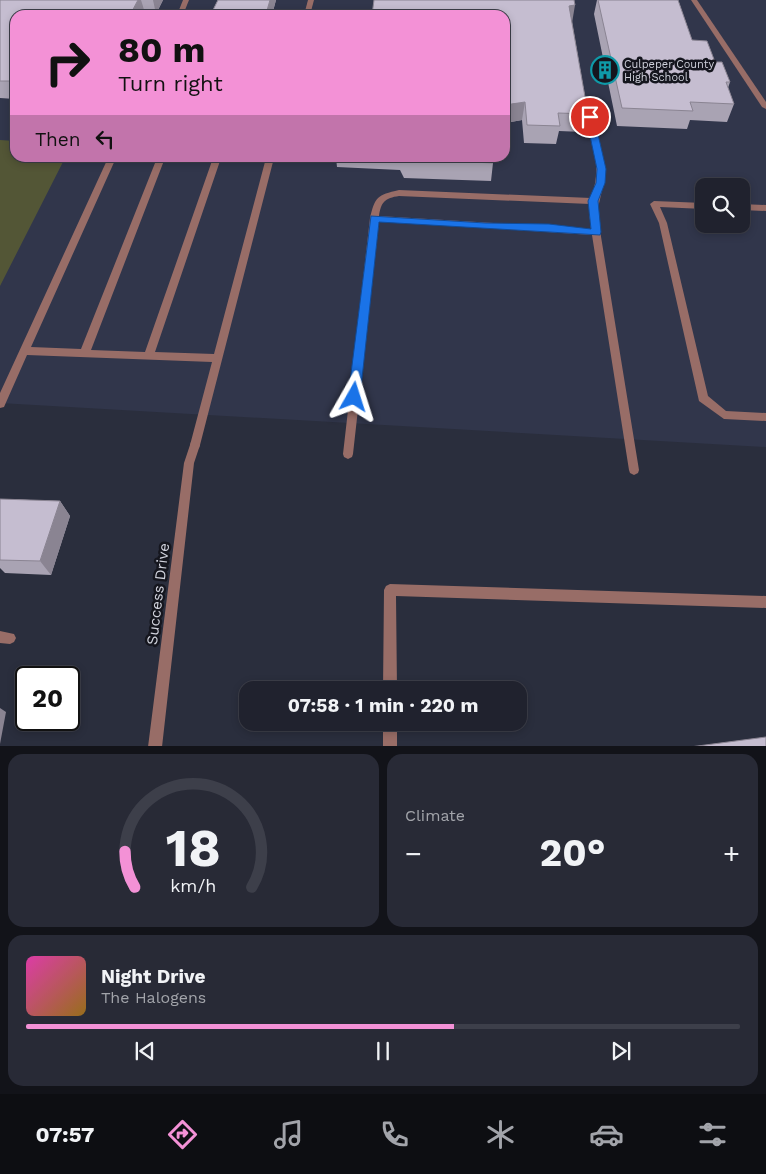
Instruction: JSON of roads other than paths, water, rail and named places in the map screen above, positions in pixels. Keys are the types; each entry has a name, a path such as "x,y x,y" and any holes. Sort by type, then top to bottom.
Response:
{"street":[{"path":"694,0 766,107"},
{"path":"590,117 601,169 600,183 593,201 596,232 634,470"},
{"path":"0,404 110,162"},
{"path":"84,354 159,162"},
{"path":"149,355 216,162"},
{"name":"Success Drive","path":"155,746 189,463 269,162"},
{"path":"348,454 374,218 376,206 380,199 388,195 399,194 593,201"},
{"path":"695,206 654,204 663,223 703,398 724,415 766,417"},
{"path":"750,207 766,208"},
{"path":"374,218 485,226 549,227 596,232"},
{"path":"24,352 218,358"},
{"path":"390,681 390,590 766,602"},
{"path":"390,731 390,746"}],"place":[{"name":"Culpeper County High School","path":"605,70"}]}
